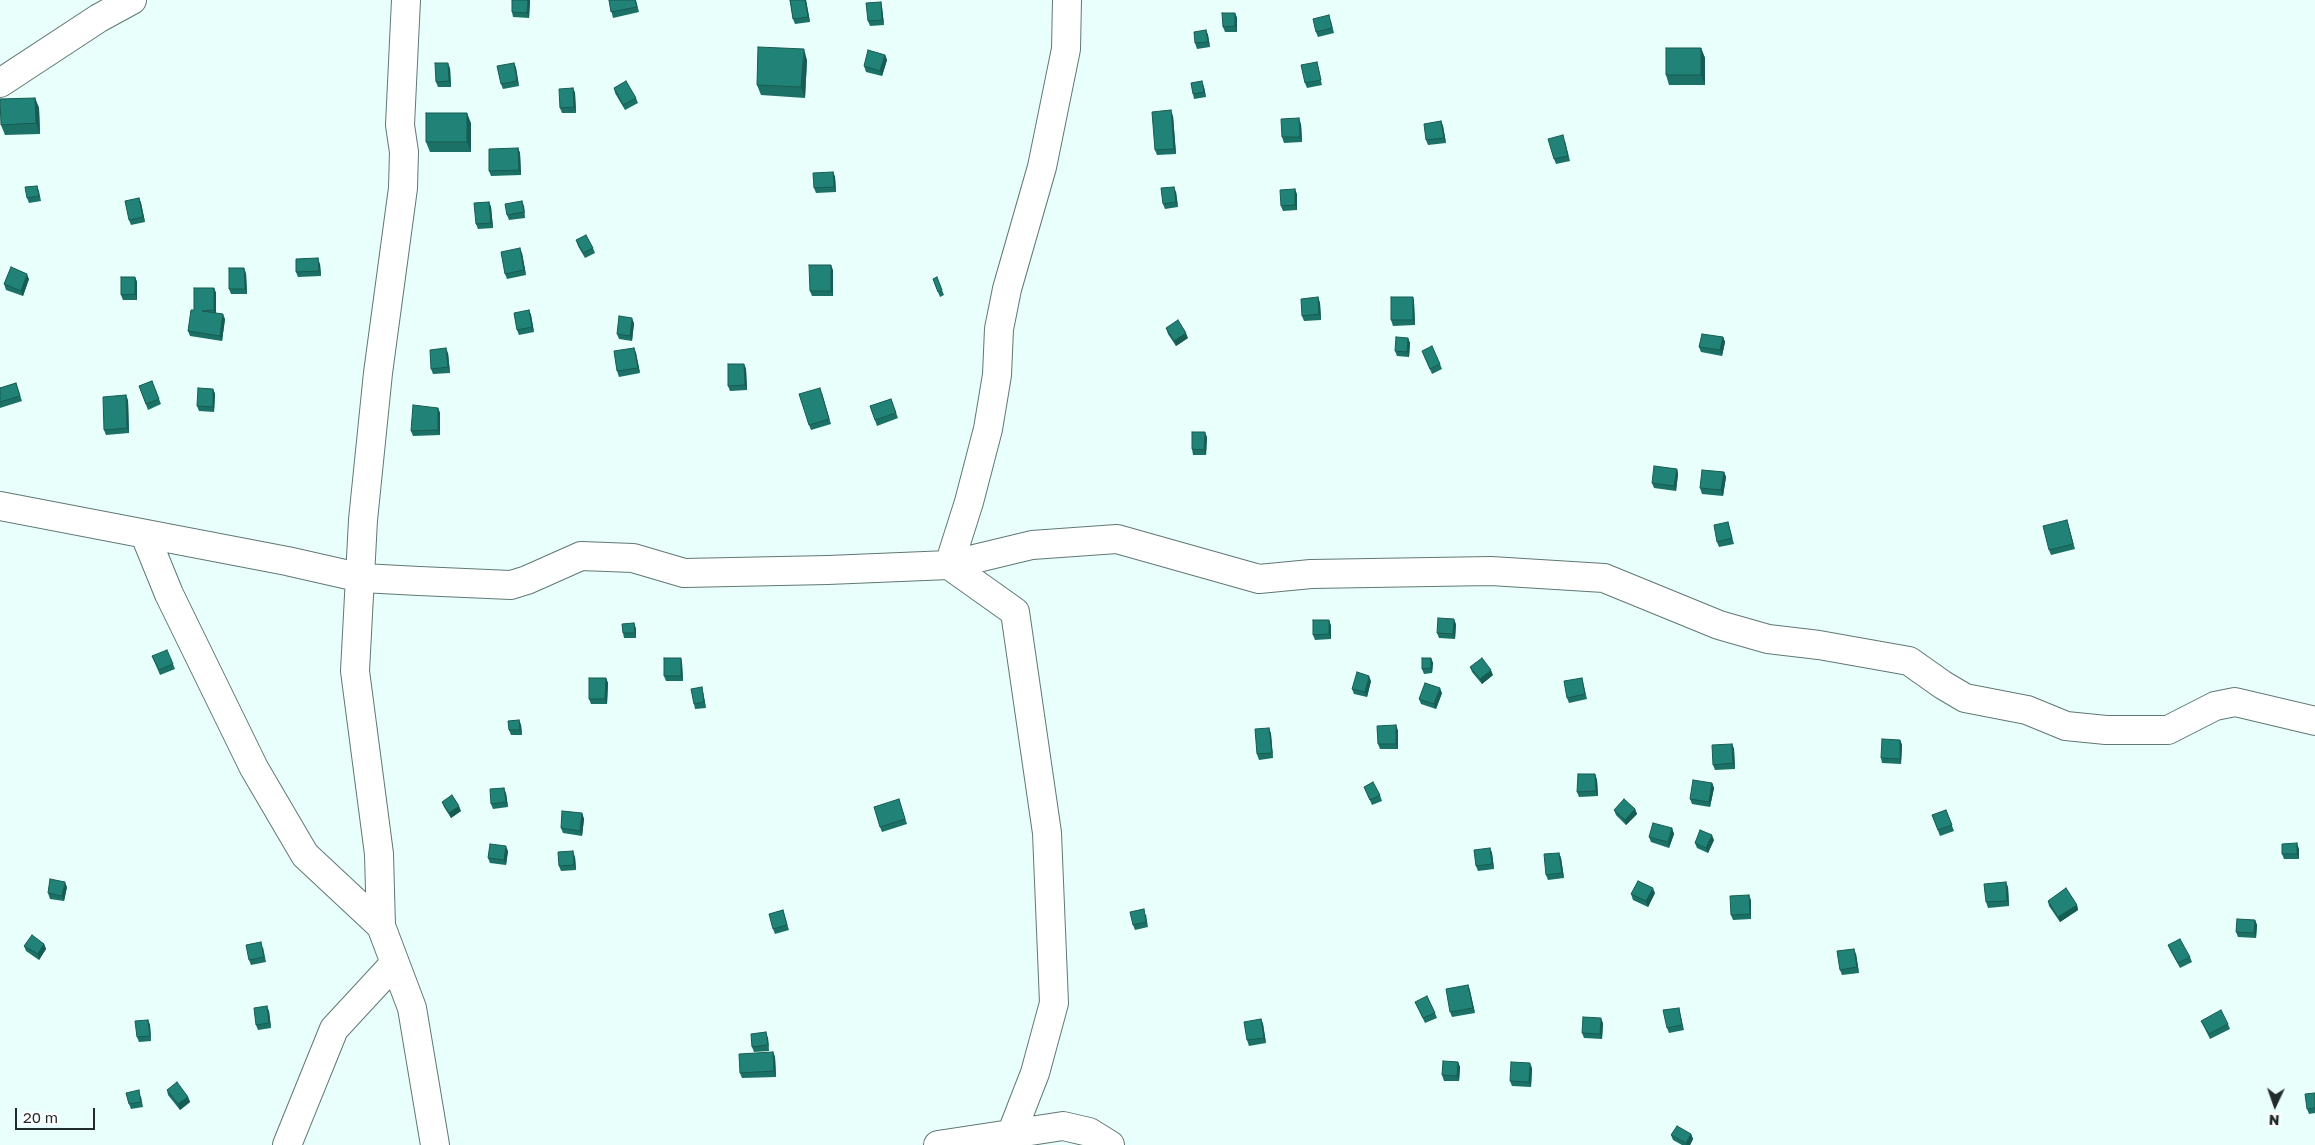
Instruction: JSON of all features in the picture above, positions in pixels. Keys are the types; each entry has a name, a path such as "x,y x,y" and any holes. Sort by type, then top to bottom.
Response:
{"street":[{"path":"0,83 99,18 132,0"},
{"path":"406,0 400,125 404,152 403,188 378,373 363,520 362,578 355,671 378,854 380,926 412,1008 435,1145"},
{"path":"949,565 969,502 988,429 997,375 1000,329 1007,289 1042,167 1066,49 1067,0"},
{"path":"0,506 288,561 362,578 511,585 527,580 581,556 633,558 684,573 828,570 949,565 1032,545 1117,539 1258,579 1311,574 1482,571 1604,578 1719,625 1768,639 1792,641 1910,661 1965,698 2027,710 2066,726 2106,730 2168,730 2215,706 2235,702 2315,721"},
{"path":"145,535 169,594 254,768 305,855 380,926"},
{"path":"949,565 1015,612 1047,834 1054,1004 1035,1073 1010,1139"},
{"path":"288,1145 334,1029 395,963"},
{"path":"938,1145 1010,1139 1063,1126 1089,1132 1110,1145"}],"building":[{"path":"512,0 528,0 527,13 512,12"},
{"path":"609,0 635,0 637,7 611,12"},
{"path":"790,0 805,0 808,17 793,19"},
{"path":"881,2 882,20 868,21 866,3"},
{"path":"1222,13 1235,13 1235,26 1223,27"},
{"path":"1329,15 1332,28 1316,32 1313,19"},
{"path":"1206,30 1208,42 1195,43 1194,32"},
{"path":"758,47 804,49 801,87 757,85"},
{"path":"1666,48 1701,48 1701,75 1666,75"},
{"path":"868,50 885,55 880,71 864,66"},
{"path":"1317,62 1321,80 1305,83 1301,65"},
{"path":"435,63 448,63 449,81 436,82"},
{"path":"514,63 517,81 501,84 497,66"},
{"path":"626,81 636,98 623,105 614,88"},
{"path":"1202,81 1204,92 1193,94 1191,83"},
{"path":"573,88 574,107 560,108 559,89"},
{"path":"35,98 36,123 1,125 0,99"},
{"path":"1171,110 1174,149 1155,150 1152,112"},
{"path":"426,113 467,113 467,142 426,142"},
{"path":"1299,118 1300,137 1282,137 1281,119"},
{"path":"1441,121 1444,138 1426,140 1424,124"},
{"path":"1563,135 1568,156 1554,159 1548,139"},
{"path":"518,148 519,170 489,171 489,149"},
{"path":"833,172 834,187 814,188 813,173"},
{"path":"37,186 39,196 27,198 25,187"},
{"path":"1174,187 1176,202 1163,204 1161,188"},
{"path":"1295,189 1295,205 1281,206 1280,190"},
{"path":"139,198 143,217 129,220 125,201"},
{"path":"522,201 524,212 507,215 505,204"},
{"path":"489,202 491,223 476,224 474,203"},
{"path":"586,235 593,248 583,253 576,240"},
{"path":"520,248 524,270 505,274 501,252"},
{"path":"318,258 319,271 296,272 296,259"},
{"path":"809,265 831,265 831,291 810,291"},
{"path":"11,267 27,274 21,291 4,284"},
{"path":"229,268 244,268 245,289 229,289"},
{"path":"121,277 135,277 135,294 121,295"},
{"path":"937,277 942,290 938,292 933,279"},
{"path":"194,288 214,288 214,310 202,311 223,314 220,336 188,331 191,310 194,310"},
{"path":"1318,297 1319,314 1302,316 1301,299"},
{"path":"1391,297 1413,297 1413,320 1391,320"},
{"path":"529,310 532,327 517,330 514,313"},
{"path":"619,316 632,318 630,336 617,334"},
{"path":"1178,320 1186,333 1174,341 1166,328"},
{"path":"1702,334 1723,337 1720,350 1699,347"},
{"path":"1396,337 1408,338 1407,352 1395,351"},
{"path":"1432,346 1440,364 1430,369 1422,351"},
{"path":"446,348 448,367 431,369 430,350"},
{"path":"634,348 638,368 617,371 614,351"},
{"path":"728,364 744,364 745,385 728,386"},
{"path":"152,381 159,399 146,404 139,386"},
{"path":"16,383 20,396 0,402 0,388"},
{"path":"198,388 213,389 213,407 197,406"},
{"path":"820,388 829,419 809,425 799,394"},
{"path":"126,395 127,428 104,430 103,397"},
{"path":"891,399 896,413 875,420 870,406"},
{"path":"413,405 438,408 438,430 411,431"},
{"path":"1192,432 1205,432 1204,450 1192,449"},
{"path":"1654,466 1677,469 1674,486 1652,483"},
{"path":"1702,470 1724,472 1721,490 1700,488"},
{"path":"2067,520 2073,544 2049,550 2043,526"},
{"path":"1728,522 1732,538 1717,542 1714,525"},
{"path":"1438,618 1454,619 1453,634 1437,633"},
{"path":"1313,620 1329,620 1329,634 1313,635"},
{"path":"634,623 635,633 623,633 622,624"},
{"path":"167,650 173,664 159,670 152,656"},
{"path":"664,658 681,658 681,676 664,676"},
{"path":"1422,658 1431,658 1431,668 1422,669"},
{"path":"1482,658 1491,670 1480,679 1470,667"},
{"path":"1357,672 1369,676 1365,692 1352,689"},
{"path":"589,678 606,678 605,699 589,699"},
{"path":"1582,678 1585,694 1567,698 1564,681"},
{"path":"1425,683 1440,688 1434,704 1419,699"},
{"path":"702,687 704,702 694,704 691,689"},
{"path":"519,720 520,730 509,730 508,721"},
{"path":"1396,725 1396,744 1378,744 1377,726"},
{"path":"1269,728 1272,753 1257,754 1255,729"},
{"path":"1882,739 1900,740 1900,759 1881,758"},
{"path":"1732,744 1733,763 1713,765 1712,745"},
{"path":"1578,774 1595,774 1596,791 1577,792"},
{"path":"1693,780 1712,783 1709,802 1690,799"},
{"path":"1373,782 1380,795 1370,800 1364,787"},
{"path":"504,788 506,802 491,804 490,789"},
{"path":"452,795 459,806 449,813 442,802"},
{"path":"899,799 905,819 880,827 874,807"},
{"path":"1624,799 1635,809 1625,820 1614,810"},
{"path":"1946,810 1952,825 1938,830 1932,815"},
{"path":"562,811 582,813 580,831 561,828"},
{"path":"1653,823 1672,828 1668,842 1649,837"},
{"path":"1700,830 1712,835 1706,848 1695,843"},
{"path":"2297,843 2297,854 2282,854 2282,844"},
{"path":"490,844 506,846 504,860 488,858"},
{"path":"1490,848 1492,864 1476,866 1474,850"},
{"path":"573,851 574,865 559,866 558,852"},
{"path":"1559,853 1562,873 1546,875 1544,854"},
{"path":"50,879 65,882 62,896 48,893"},
{"path":"1638,881 1653,888 1646,901 1631,894"},
{"path":"2006,882 2007,901 1986,902 1984,884"},
{"path":"2066,888 2077,905 2058,917 2048,901"},
{"path":"1749,895 1750,914 1731,915 1730,896"},
{"path":"1144,909 1146,922 1133,925 1130,912"},
{"path":"783,910 787,925 773,929 769,914"},
{"path":"2237,919 2255,920 2254,933 2236,932"},
{"path":"32,935 44,944 38,954 24,946"},
{"path":"2180,939 2190,957 2178,963 2168,945"},
{"path":"261,942 264,957 249,960 246,945"},
{"path":"1854,949 1857,967 1840,970 1837,951"},
{"path":"1468,985 1473,1008 1450,1012 1446,989"},
{"path":"1427,996 1435,1013 1423,1018 1415,1002"},
{"path":"267,1006 269,1023 256,1025 254,1008"},
{"path":"1679,1008 1682,1025 1667,1028 1663,1010"},
{"path":"2221,1010 2228,1024 2209,1034 2201,1021"},
{"path":"1583,1017 1601,1018 1600,1034 1582,1033"},
{"path":"1261,1019 1264,1038 1247,1040 1244,1022"},
{"path":"148,1020 150,1036 137,1037 135,1021"},
{"path":"766,1032 768,1045 752,1047 751,1034"},
{"path":"773,1052 774,1071 740,1073 739,1054"},
{"path":"1443,1061 1458,1062 1457,1076 1442,1075"},
{"path":"1511,1062 1530,1063 1529,1082 1510,1081"},
{"path":"177,1082 188,1097 178,1104 167,1090"},
{"path":"139,1090 141,1102 129,1104 126,1093"},
{"path":"2315,1093 2315,1108 2307,1109 2305,1094"},
{"path":"1677,1126 1691,1134 1686,1143 1671,1135"}]}
